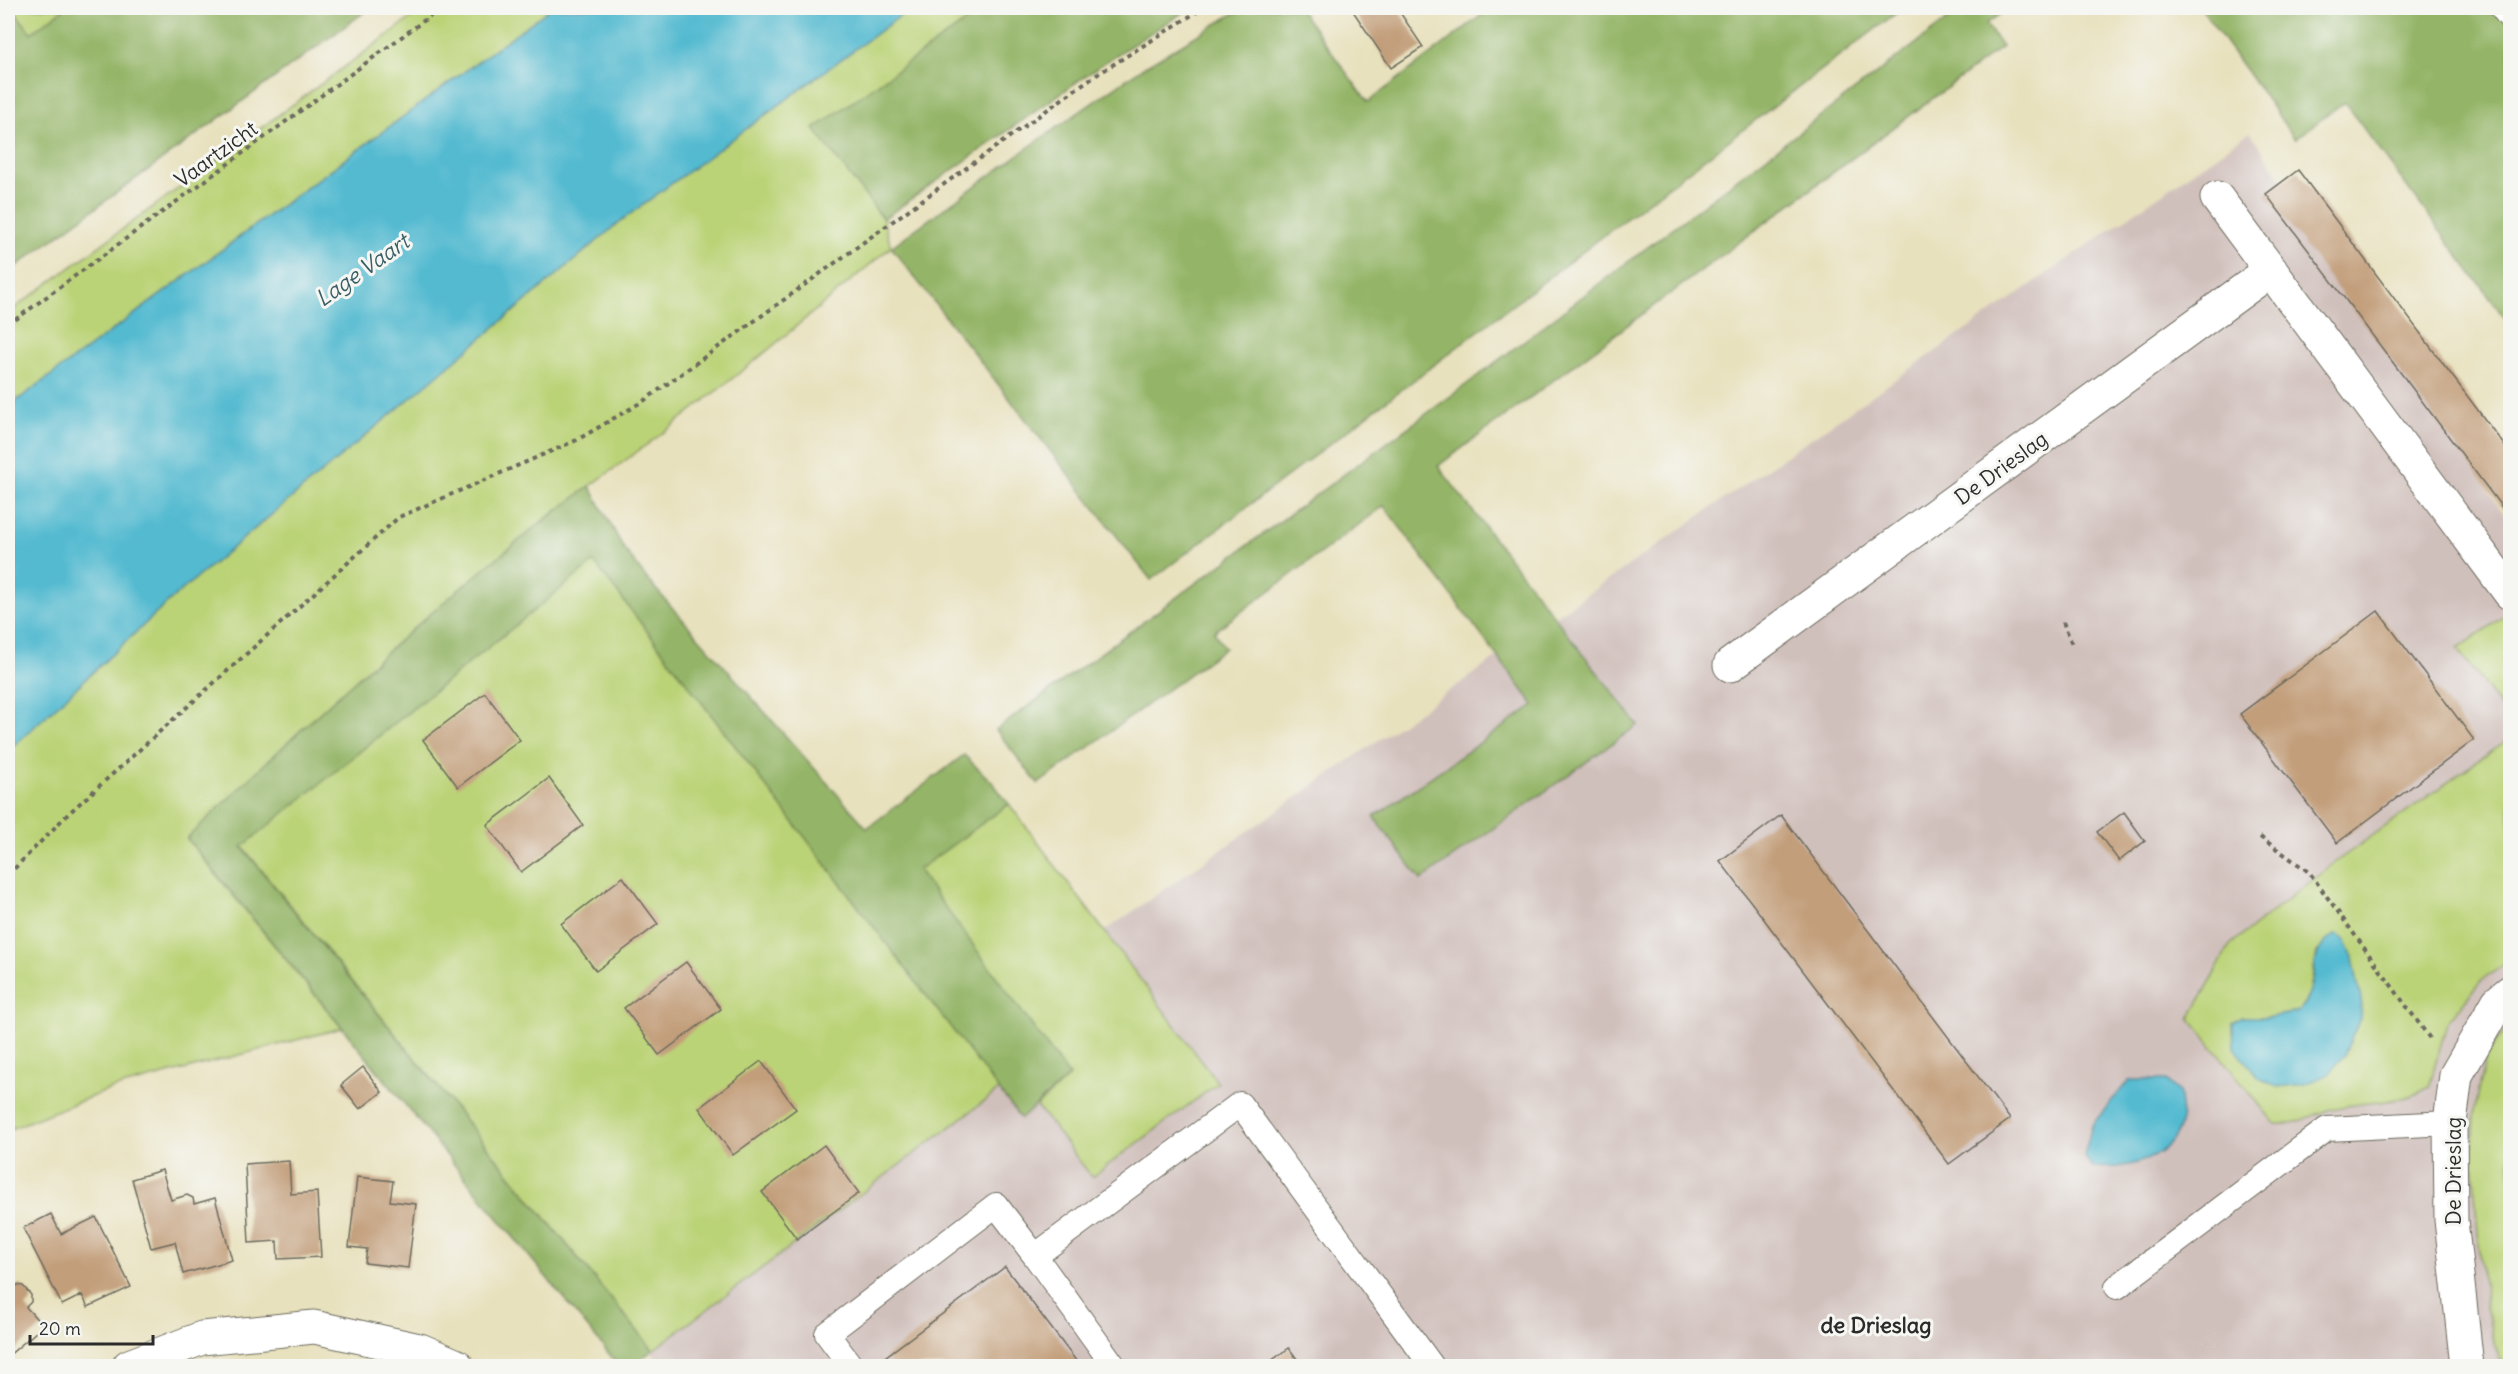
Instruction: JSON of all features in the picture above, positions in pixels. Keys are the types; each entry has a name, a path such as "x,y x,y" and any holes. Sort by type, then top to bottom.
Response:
{"street":[{"path":"2217,198 2511,593"},
{"name":"De Drieslag","path":"1730,665 2271,270"},
{"name":"De Drieslag","path":"2467,1366 2451,1220 2450,1123 2457,1075 2498,1002 2511,992"},
{"path":"129,1366 202,1338 314,1327 420,1350 457,1366"}],"lane":[{"path":"2502,8 2511,18"},
{"path":"1035,1256 1240,1104 1432,1366"},
{"path":"2117,1287 2327,1130 2450,1123"},
{"path":"851,1366 827,1334 996,1205 1114,1366"}],"path":[{"name":"Vaartzicht","path":"8,325 441,8"},
{"path":"8,875 69,813 399,517 577,440 645,400 1087,81 1203,8"},
{"path":"2063,622 2072,644"},
{"path":"2260,837 2309,872 2457,1075"}],"shaded area":[{"path":"2250,132 2510,523 2510,1366 662,1366 603,1281"}],"green space":[{"path":"8,8 12,8 31,33 65,8 370,8 8,272"},
{"path":"12,8 65,8 31,33"},
{"path":"425,8 551,8 8,407 8,313"},
{"path":"911,8 985,8 815,129 883,219 891,247 762,355 671,427 541,522 413,629 187,839 342,1028 111,1089 8,1130 8,751 176,595 622,220"},
{"path":"985,8 1190,8 1105,62 883,219 814,129"},
{"path":"1243,8 1299,8 1368,102 1491,8 1903,8 1151,580 891,247 1147,65"},
{"path":"1963,8 2009,8 1986,24 2002,47 1438,466 1638,725 1421,880 1374,817 1534,705 1384,506 1214,632 1225,648 1038,784 996,730 1467,384"},
{"path":"2201,8 2496,8 2510,26 2510,325 2344,102 2295,139"},
{"path":"590,486 624,549 647,579 867,828 964,755 993,783 1009,804 918,870 1069,1076 1021,1119 594,562 242,847 653,1350 631,1366 619,1366 187,838 382,656 484,568"},
{"path":"594,561 999,1090 653,1350 242,846"},
{"path":"2507,614 2510,618 2510,720 2458,649"},
{"path":"2510,738 2510,960 2480,982 2447,1023 2429,1087 2394,1100 2345,1106 2298,1121 2275,1124 2190,1019 2230,945 2334,863","holes":["2317,952 2361,1000 2360,1018 2344,1055 2234,1047 2233,1023 2242,1017 2270,1017 2298,1012 2309,995"]},
{"path":"1009,804 1218,1083 1092,1177 1037,1106 1069,1077 917,870"},
{"path":"2510,1024 2510,1366 2505,1366 2497,1350 2484,1288 2476,1209 2473,1141 2476,1105 2485,1064 2491,1048"}],"water":[{"name":"Lage Vaart","path":"551,8 911,8 622,220 176,595 8,751 8,407"},
{"path":"2337,934 2345,940 2353,957 2361,1000 2360,1018 2344,1055 2329,1074 2306,1084 2277,1087 2259,1078 2234,1047 2233,1023 2242,1017 2270,1017 2298,1012 2311,987 2318,954 2328,940"},
{"path":"2129,1080 2166,1080 2179,1092 2182,1117 2176,1134 2169,1145 2147,1160 2120,1167 2092,1167 2084,1156 2092,1125"}],"building":[{"path":"1351,8 1397,8 1423,47 1391,68"},
{"path":"2298,170 2510,453 2510,518 2266,194"},
{"path":"2378,611 2474,740 2337,843 2240,714"},
{"path":"485,693 520,740 458,787 423,740"},
{"path":"549,778 583,825 521,872 487,825"},
{"path":"2124,812 2145,841 2119,861 2097,832"},
{"path":"1781,815 2010,1119 1949,1164 1720,861"},
{"path":"623,877 658,924 596,971 561,924"},
{"path":"686,962 721,1009 659,1055 624,1008"},
{"path":"761,1061 796,1109 733,1155 699,1108"},
{"path":"363,1067 382,1092 360,1109 341,1085"},
{"path":"824,1145 859,1193 797,1239 762,1192"},
{"path":"289,1161 291,1194 317,1192 321,1257 278,1259 277,1241 249,1243 245,1164"},
{"path":"162,1170 171,1200 187,1195 193,1198 194,1204 215,1198 232,1260 183,1274 175,1242 151,1248 132,1179"},
{"path":"357,1177 393,1181 390,1201 416,1204 408,1268 365,1263 367,1249 349,1247"},
{"path":"51,1214 61,1234 96,1217 131,1287 88,1307 82,1295 62,1305 23,1228"},
{"path":"1005,1267 1080,1366 892,1366 885,1357"},
{"path":"8,1285 12,1290 17,1285 23,1286 31,1295 31,1302 26,1307 43,1326 8,1356"},
{"path":"1289,1348 1302,1366 1264,1366"}],"district":[{"name":"de Drieslag","path":"1876,1325"}]}
